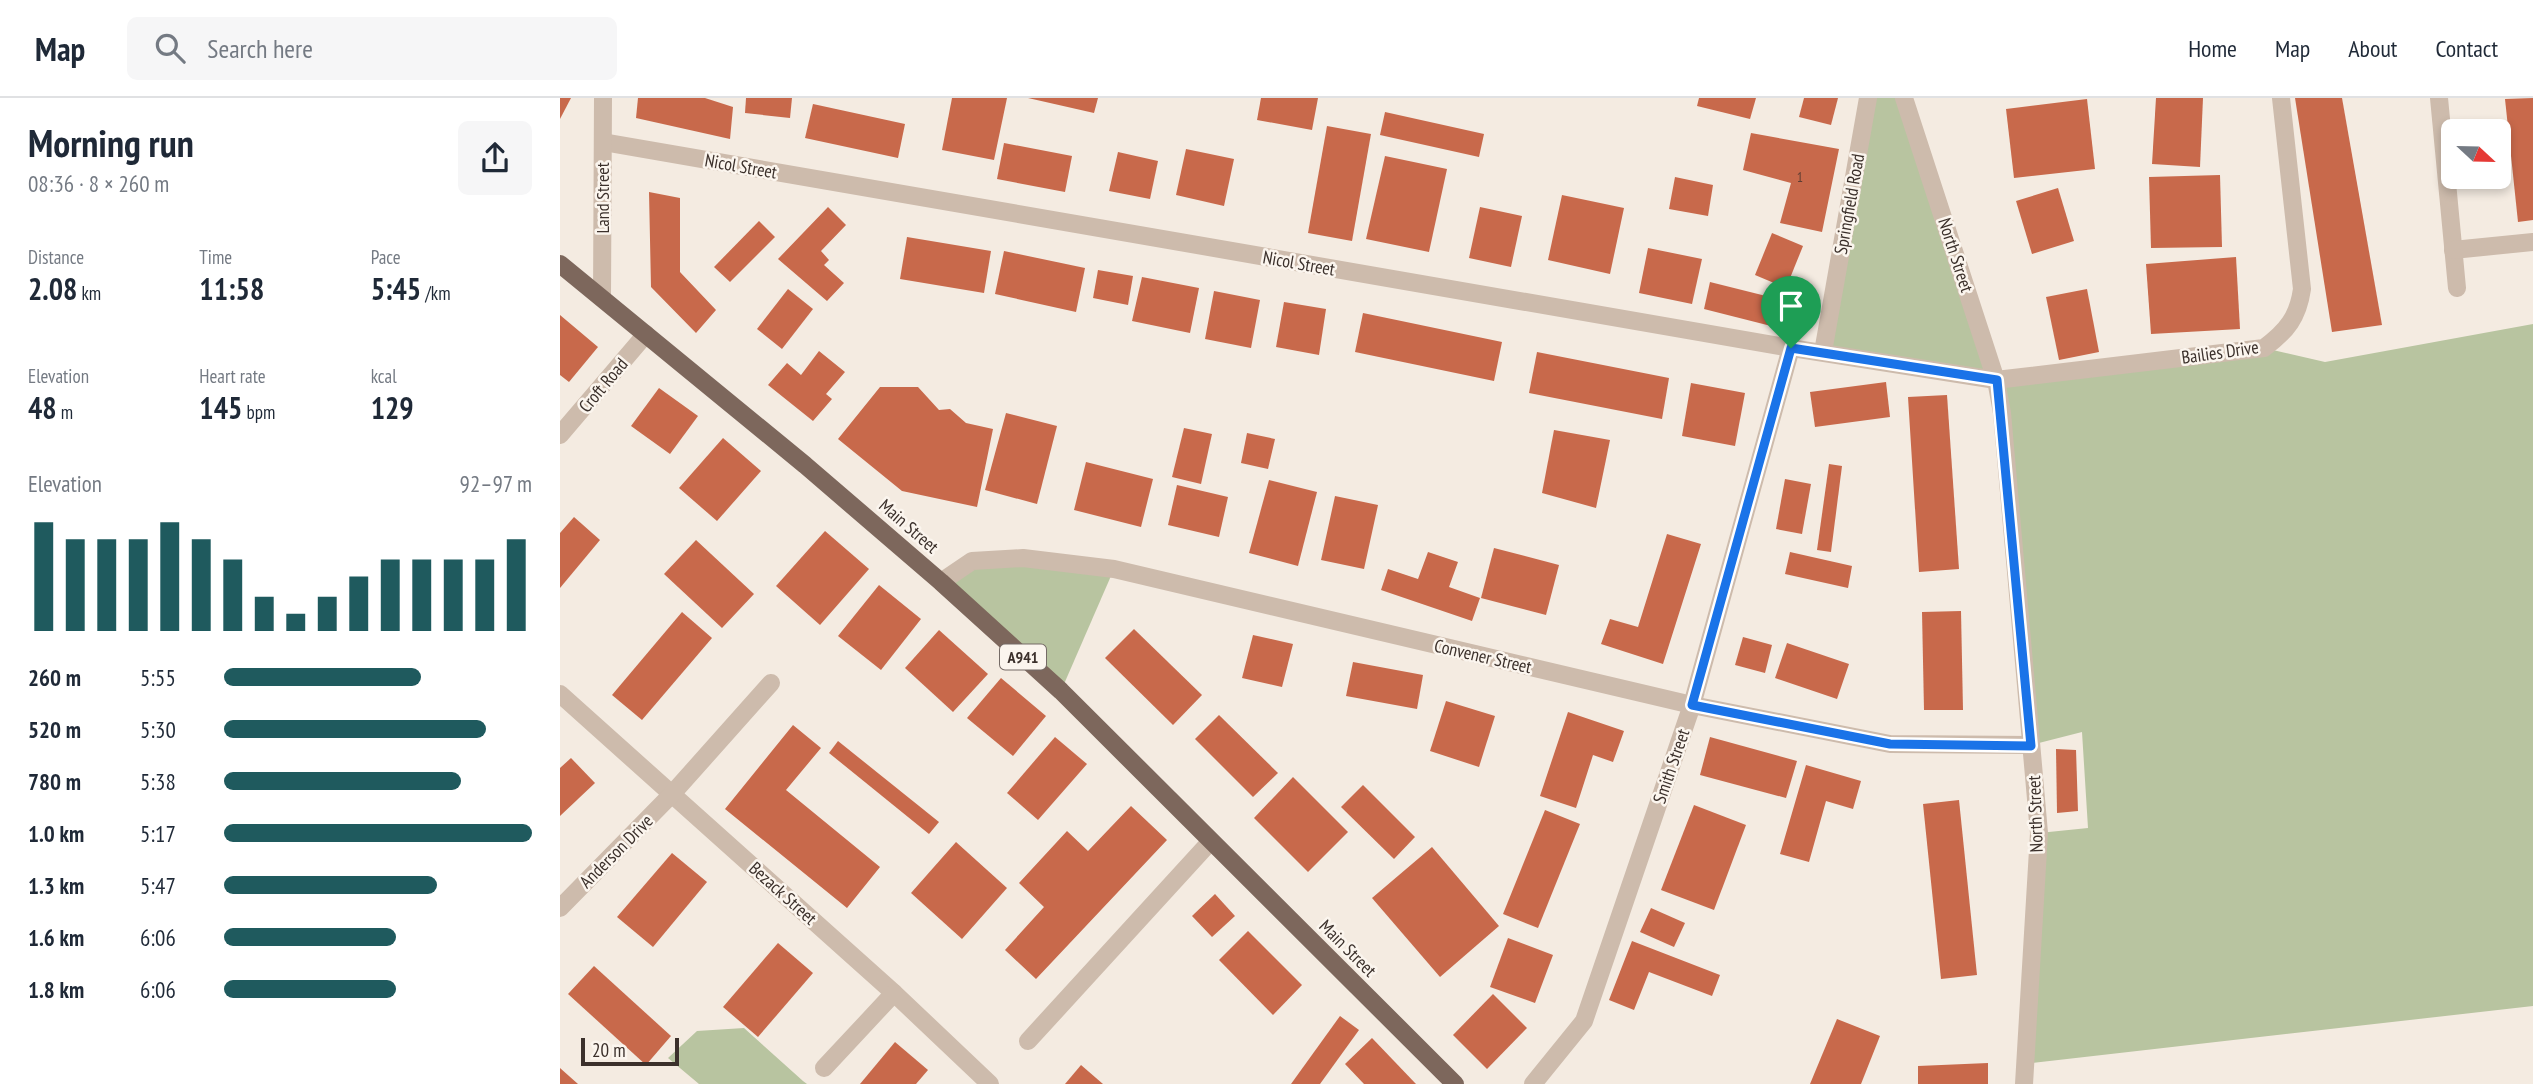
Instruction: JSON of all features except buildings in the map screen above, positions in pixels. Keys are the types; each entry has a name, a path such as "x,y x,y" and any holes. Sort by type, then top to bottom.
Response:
{"main road":[{"name":"Main Street","path":"560,264 941,582 1060,691 1455,1084"}],"street":[{"name":"Land Street","path":"602,298 603,98"},
{"name":"Springfield Road","path":"1823,352 1868,98"},
{"name":"North Street","path":"1904,98 1997,380 2039,833 2024,1084"},
{"name":"Bailies Drive","path":"1997,380 2264,348 2284,334 2299,311 2302,289 2281,98"},
{"path":"2439,98 2457,288"},
{"name":"Nicol Street","path":"603,142 1791,348 1997,380"},
{"path":"2453,250 2533,242"},
{"name":"Croft Road","path":"560,435 646,334"},
{"name":"Smith Street","path":"1533,1084 1584,1021 1692,705 1791,348"},
{"name":"Convener Street","path":"941,582 972,561 1023,558 1114,569 1692,705 1890,744 2031,746"},
{"path":"673,794 771,683"},
{"name":"Bezack Street","path":"560,694 894,993 990,1084"},
{"name":"Anderson Drive","path":"560,908 673,794"},
{"path":"1028,1041 1210,842"},
{"path":"824,1068 894,993"}],"green space":[{"path":"1868,98 1904,98 1997,380 1823,352"},
{"path":"2533,324 2533,1006 2023,1064 2039,833 2088,828 2082,732 2031,745 1997,380 2264,348 2325,362"},
{"path":"972,561 1114,569 1061,691 941,582"},
{"path":"744,1028 807,1084 699,1084 668,1058 697,1031"}],"route":[{"path":"1791,348 1997,380 2031,746 1890,744 1692,705 1791,348"}]}
